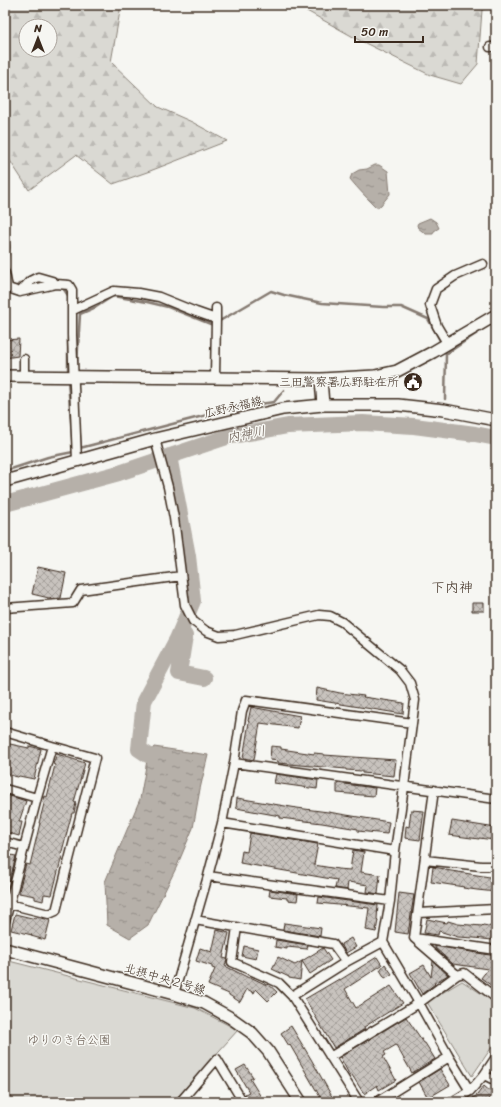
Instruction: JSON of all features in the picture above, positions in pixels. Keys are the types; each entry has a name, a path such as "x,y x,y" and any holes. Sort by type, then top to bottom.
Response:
{"street":[{"path":"447,343 437,326 430,305 436,289 455,276 483,264"},
{"path":"5,273 8,288 20,292 56,284 69,286 72,290 76,461"},
{"path":"73,310 114,291 159,297 216,319"},
{"path":"215,377 216,308"},
{"path":"5,376 321,379 375,376 397,370 496,315"},
{"path":"24,359 24,376"},
{"path":"321,379 323,405"},
{"name":"広野永福線","path":"5,481 76,461 283,409 323,405 398,405 444,410 496,420"},
{"path":"156,442 168,487 174,518 186,605 193,621 206,631 219,636 235,635 319,615 330,616 342,622 400,670 410,683 415,700 395,851 390,901 383,942 470,1091"},
{"path":"5,608 73,603 81,590 181,576"},
{"path":"174,994 222,824 242,711 246,700 412,723"},
{"path":"5,732 95,758 56,911 49,914 7,903"},
{"path":"5,921 7,903 52,746"},
{"path":"234,763 496,799"},
{"path":"5,788 37,798"},
{"path":"414,938 434,790"},
{"path":"222,824 395,851"},
{"path":"5,842 24,847"},
{"path":"424,860 481,866 496,866"},
{"path":"208,876 390,901"},
{"path":"418,913 496,909"},
{"path":"195,920 333,944 346,962"},
{"path":"237,927 232,962 279,982 292,996 359,1102"},
{"path":"414,938 496,950"},
{"path":"414,938 457,975"},
{"path":"292,996 346,962 383,942"},
{"name":"北摂中央２号線","path":"5,949 204,1003 231,1018 252,1033 268,1050 300,1102"},
{"path":"330,1057 419,1003 457,975 464,974 495,995"},
{"path":"377,1102 449,1057"},
{"path":"452,1102 470,1091 484,1075 496,1057"},
{"path":"180,1102 217,1059 243,1102"},
{"path":"484,1075 496,1081"}],"green space":[{"path":"5,5 119,5 120,11 111,62 158,107 192,122 227,141 113,184 76,155 29,190 5,153"},
{"path":"296,5 495,5 482,10 478,64 461,84 430,75 357,39"},
{"name":"ゆりのき台公園","path":"5,960 195,1008 238,1030 173,1102 5,1102"},
{"path":"462,981 496,1003 496,1041 472,1076 427,1002"}],"water":[{"path":"375,165 379,165 388,171 390,194 377,208 350,179 352,174 359,170 367,169"},
{"path":"430,218 436,222 439,228 434,231 433,234 426,234 418,228 417,225 418,223"},
{"path":"154,747 208,755 193,828 177,866 148,925 130,938 107,925 105,882 140,799 148,755"}],"building":[{"path":"19,339 18,356 5,358 5,340"},
{"path":"38,567 66,573 61,598 53,599 32,594"},
{"path":"472,603 484,603 484,611 472,611"},
{"path":"317,688 404,703 403,714 316,700"},
{"path":"251,707 300,716 298,728 260,723 254,760 243,758"},
{"path":"5,743 41,749 34,779 5,774 5,766 8,755 5,754"},
{"path":"271,746 314,754 396,760 394,776 362,773 362,771 346,769 278,763 278,761 270,760"},
{"path":"57,754 85,763 74,802 76,803 74,813 72,813 52,895 44,894 43,901 35,899 35,896 19,893 19,891 26,864 30,865 43,803 45,796 47,797 55,765 53,764"},
{"path":"276,774 318,780 317,789 274,783"},
{"path":"337,783 375,788 374,796 337,793"},
{"path":"7,795 26,801 19,822 22,822 19,836 5,832 5,802"},
{"path":"237,798 389,822 387,834 358,831 358,829 322,823 280,818 280,816 236,808"},
{"path":"411,810 424,811 420,840 405,838 406,826 409,827"},
{"path":"452,821 496,828 494,840 449,835"},
{"path":"250,833 318,844 314,865 338,869 350,870 353,850 364,852 361,872 380,875 378,894 367,892 368,885 348,882 347,890 335,888 337,880 240,863 242,851 247,852"},
{"path":"5,854 16,856 8,888 5,887"},
{"path":"433,867 496,878 496,892 431,882"},
{"path":"270,890 298,894 297,901 269,896"},
{"path":"399,893 414,895 408,934 395,932"},
{"path":"319,897 378,905 376,932 366,930 369,908 318,903"},
{"path":"15,914 36,919 37,917 50,920 45,940 11,930"},
{"path":"427,919 447,923 448,921 458,924 494,927 492,940 458,937 439,931 438,935 424,933"},
{"path":"284,923 321,928 320,936 283,930"},
{"path":"217,930 229,933 223,958 227,959 225,966 249,978 250,977 267,985 268,984 277,992 268,1001 256,989 254,993 247,989 240,1002 229,994 208,985 215,969 212,968 212,966 196,961 200,948 212,952"},
{"path":"351,938 356,947 346,953 341,944"},
{"path":"276,940 308,945 307,949 287,947 287,949 275,947"},
{"path":"244,946 258,949 256,959 242,956"},
{"path":"435,946 496,956 496,981 492,986 481,978 488,969 453,964 435,948"},
{"path":"323,948 331,960 310,974 302,961"},
{"path":"278,957 295,965 302,961 300,980 289,978 272,969"},
{"path":"377,957 382,965 345,989 356,1008 391,986 403,1003 364,1027 365,1029 334,1048 305,999 339,979 340,980"},
{"path":"433,961 448,975 434,983 435,984 422,994 410,973 424,965 431,977"},
{"path":"385,964 392,974 385,978 380,970"},
{"path":"406,1017 435,1059 412,1073 396,1045 384,1052 386,1055 383,1057 396,1080 379,1090 377,1085 364,1094 352,1075 350,1076 340,1057"},
{"path":"291,1026 335,1102 323,1102 290,1045 289,1046 281,1033"},
{"path":"245,1065 253,1077 250,1079 264,1102 248,1102 245,1094 249,1092 236,1070"},
{"path":"440,1069 450,1085 428,1098 419,1082"},
{"path":"484,1086 493,1094 487,1102 468,1102 477,1095"}],"waterway":[{"path":"5,230 9,244 7,263 8,272"},
{"path":"10,280 14,289 19,284 24,284"},
{"path":"63,288 69,297"},
{"path":"218,322 271,291 322,303 401,307 428,319 442,344"},
{"path":"77,365 80,314 96,307 113,296 168,307 214,325"},
{"path":"446,354 496,322"},
{"path":"68,338 68,373"},
{"path":"444,349 446,354 445,399"},
{"path":"68,380 73,452"},
{"path":"80,448 207,415 224,409 274,402 284,390"},
{"name":"内神川","path":"5,504 119,473 227,437 288,426 363,423 414,426 496,438"},
{"path":"79,424 81,447"},
{"path":"5,471 48,457 73,452 76,450"},
{"path":"148,755 139,749 144,701 177,639 193,601 188,556 169,456"},
{"path":"183,633 185,636 179,673 204,678"}],"place":[{"name":"三田警察署広野駐在所","path":"413,382"}],"district":[{"name":"下内神","path":"452,587"}]}
